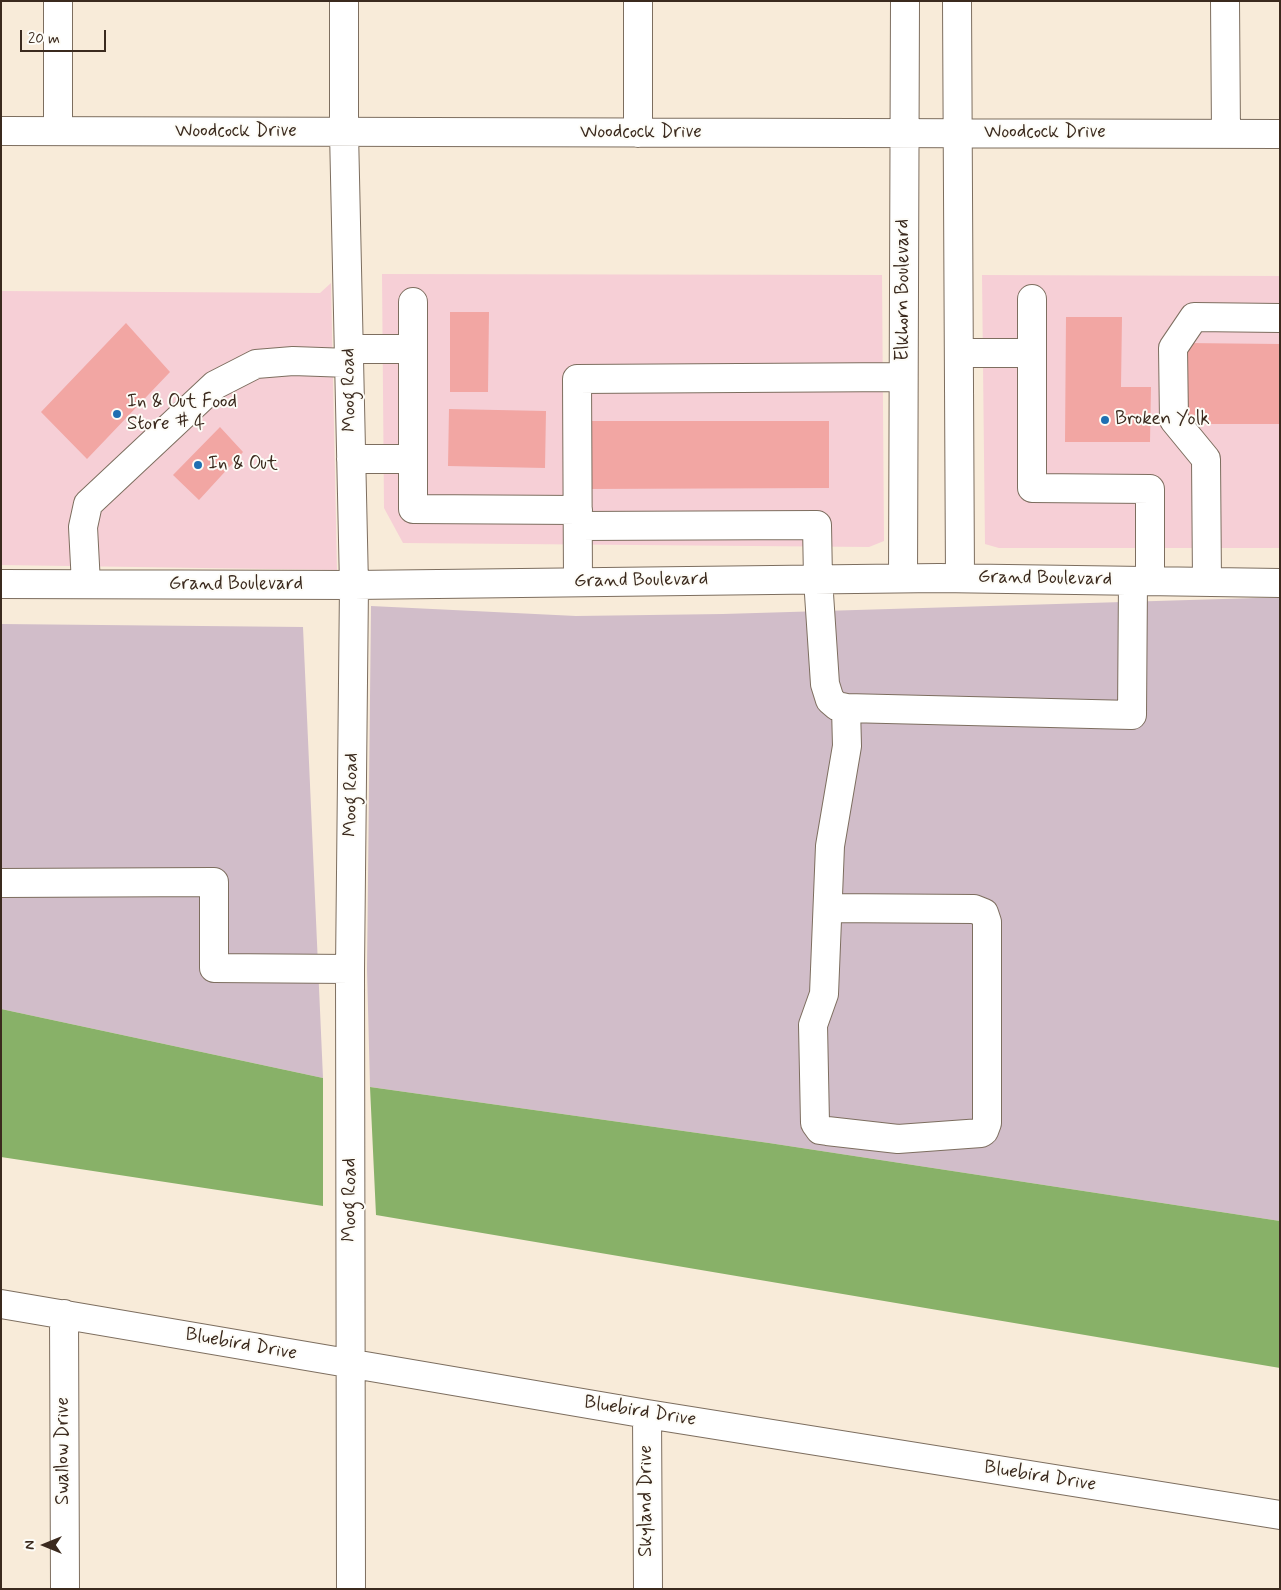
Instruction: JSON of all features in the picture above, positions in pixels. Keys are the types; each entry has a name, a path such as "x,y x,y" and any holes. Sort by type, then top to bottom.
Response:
{"street":[{"path":"58,1 58,131"},
{"name":"Moog Road","path":"344,1 344,132 354,585 350,969 351,1589"},
{"path":"638,1 638,133"},
{"name":"Elkhorn Boulevard","path":"903,578 905,1"},
{"path":"957,1 960,578"},
{"path":"1225,1 1226,134"},
{"name":"Woodcock Drive","path":"1,131 1280,134"},
{"path":"413,302 413,509 578,518 817,525 818,579 827,693 830,700 837,706 846,708 1132,715 1141,581 1150,489 1032,488 1032,299"},
{"path":"1207,582 1206,459 1174,420 1173,348 1194,318 1280,318"},
{"path":"86,584 83,527 88,504 215,385 256,364 413,348"},
{"path":"959,353 1032,353"},
{"path":"578,582 577,379 903,377"},
{"path":"351,459 413,459"},
{"name":"Grand Boulevard","path":"1,584 354,585 903,578 1280,583"},
{"path":"828,908 974,909 984,913 987,922 987,1123 984,1131 976,1134 898,1139 827,1132 817,1127 814,1116 813,1025 824,994 830,846 847,746 846,708"},
{"path":"1,883 214,882 214,968 350,969"},
{"name":"Bluebird Drive","path":"1,1304 647,1414 1280,1515"},
{"name":"Swallow Drive","path":"64,1314 65,1589"},
{"name":"Skyland Drive","path":"647,1414 648,1589"}],"shaded area":[{"path":"382,274 882,275 884,541 869,547 403,543 384,508"},
{"path":"982,275 1280,276 1280,548 999,548 985,544"},
{"path":"331,283 337,570 1,565 1,291 320,293"},
{"path":"1280,598 1280,1221 769,1143 370,1087 367,969 371,606 576,616 723,614"},
{"path":"1,624 303,627 323,1078 1,1009"}],"green space":[{"path":"1,1009 323,1078 323,1206 1,1157"},
{"path":"370,1087 769,1143 1280,1221 1280,1368 376,1215"}],"building":[{"path":"450,312 489,312 488,392 450,392"},
{"path":"1066,317 1122,317 1121,387 1151,387 1150,442 1065,442"},
{"path":"126,323 170,372 87,459 41,412"},
{"path":"1185,343 1280,344 1280,424 1184,424"},
{"path":"449,409 546,411 545,468 448,466"},
{"path":"585,421 829,421 829,488 585,489"},
{"path":"220,427 243,452 199,500 173,475"}],"place":[{"name":"In & Out Food Store # 4","path":"117,414"},
{"name":"Broken Yolk","path":"1105,420"},
{"name":"In & Out","path":"198,465"}]}
